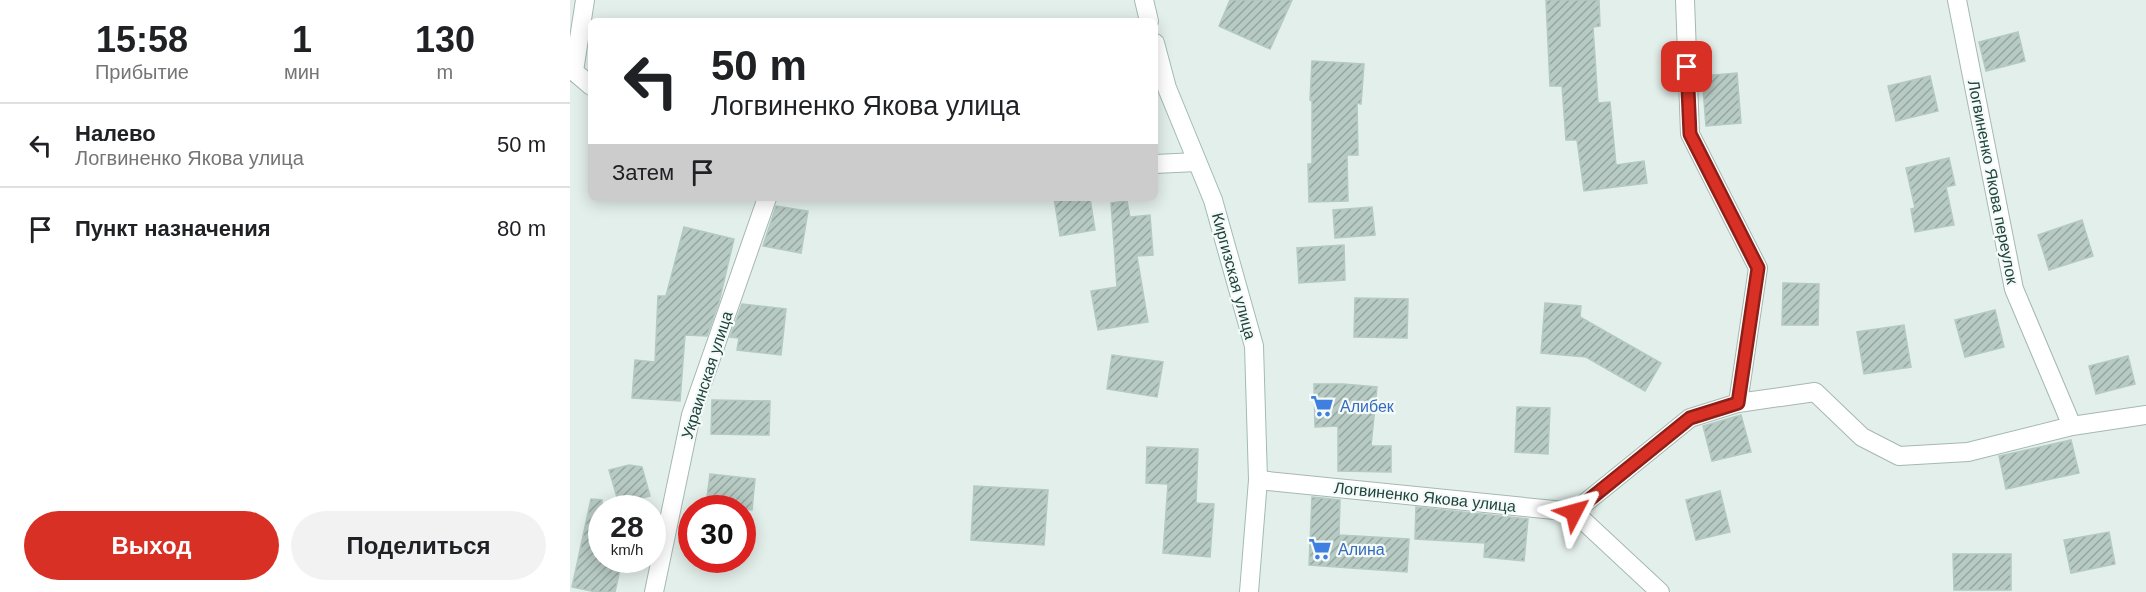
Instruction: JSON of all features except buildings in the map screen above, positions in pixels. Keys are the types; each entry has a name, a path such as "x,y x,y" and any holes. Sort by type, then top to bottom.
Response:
{"street":[{"path":"585,0 572,69 588,83"},
{"path":"1144,0 1148,18"},
{"path":"1684,0 1690,134 1758,268 1738,403"},
{"name":"Логвиненко Якова переулок","path":"1957,0 2014,289 2072,426"},
{"name":"Киргизская улица","path":"1158,54 1167,88 1214,201 1254,346 1258,480 1249,592"},
{"path":"1158,164 1197,162"},
{"name":"Украинская улица","path":"654,592 691,415 766,201"},
{"path":"1660,592 1574,512 1690,418 1738,403 1815,392 1862,437 1899,456 1968,452 2072,426 2146,415"},
{"name":"Логвиненко Якова улица","path":"1258,480 1574,512"}],"place":[{"name":"Алибек","path":"1322,406"},
{"name":"Алина","path":"1320,549"}],"route":[{"path":"1574,512 1690,418 1738,403 1758,268 1690,134 1687,67"}]}
